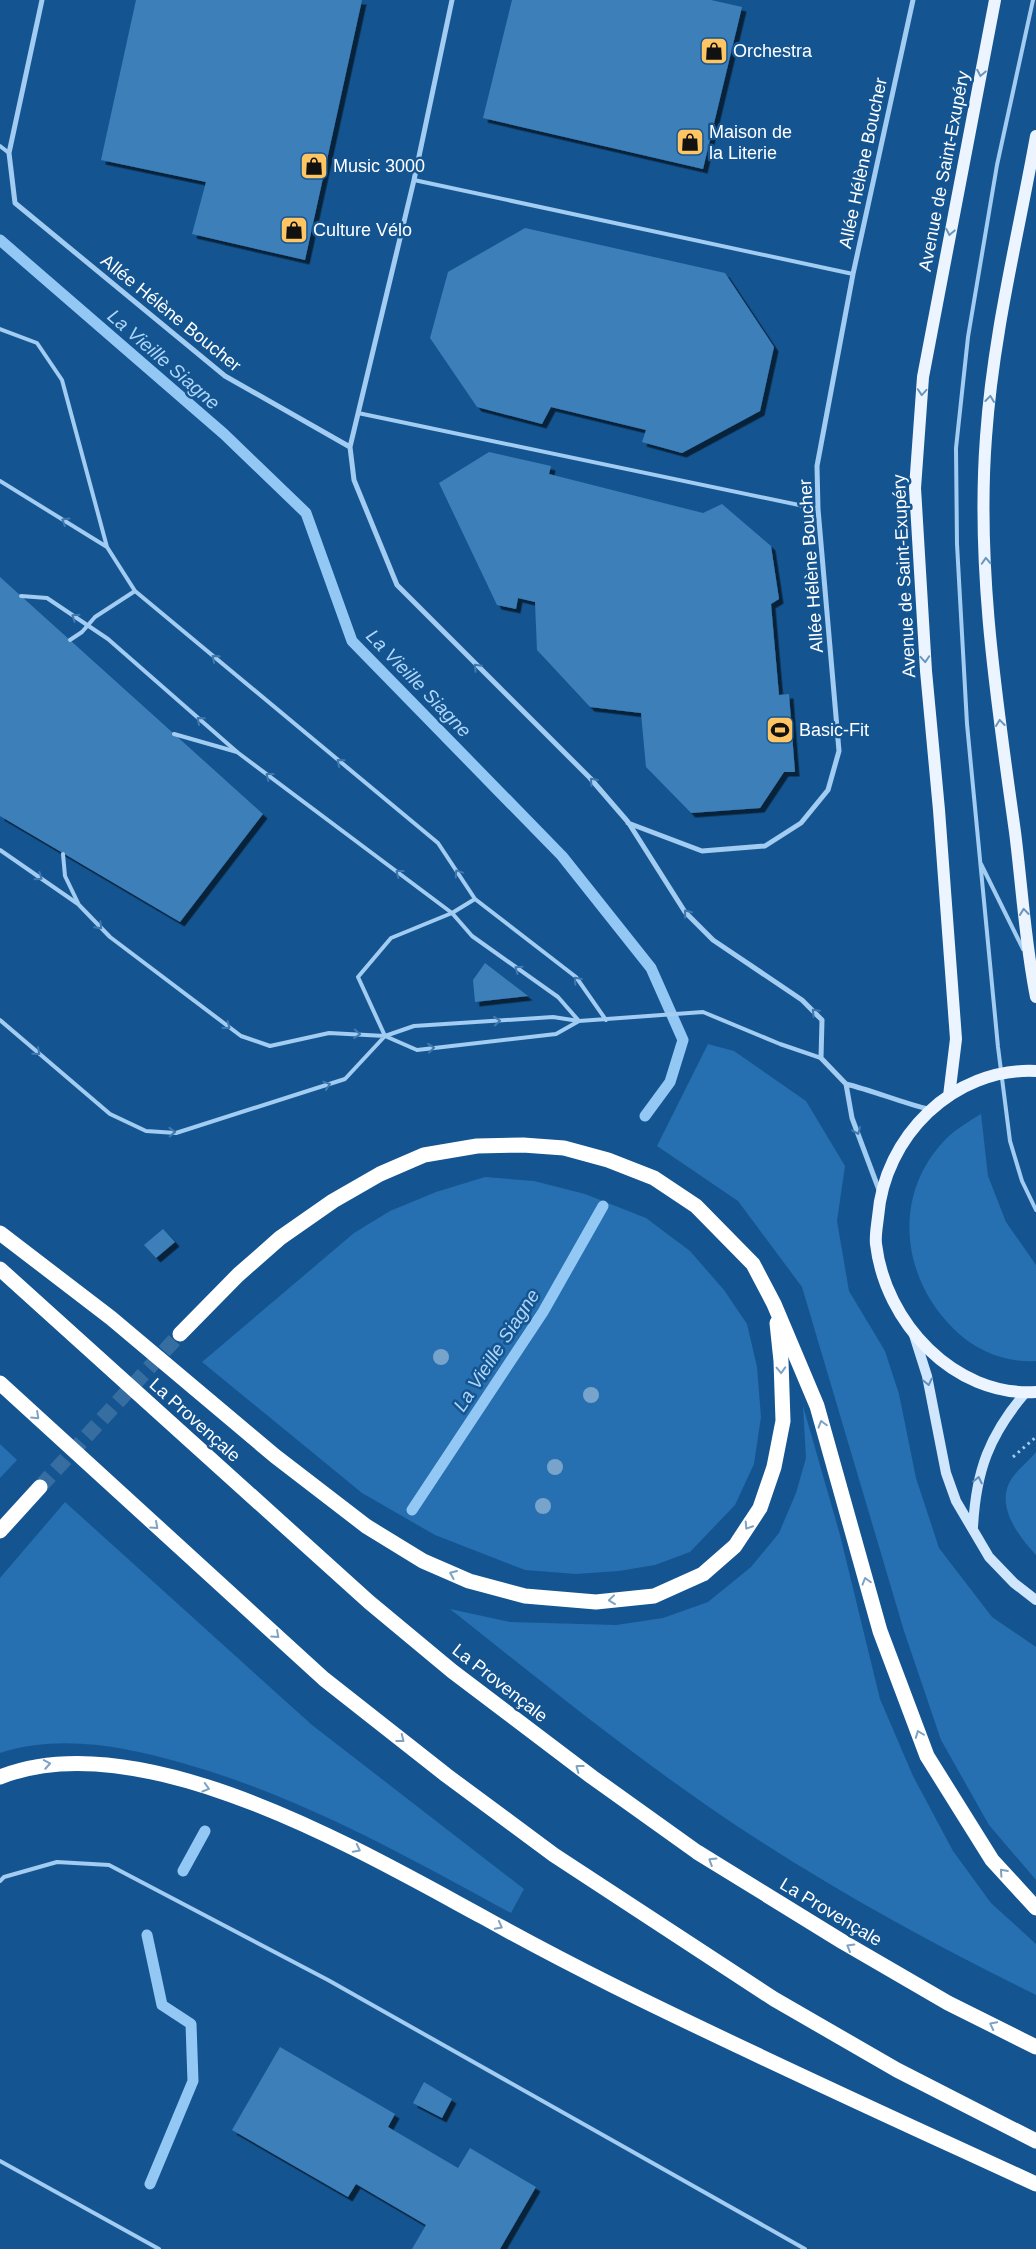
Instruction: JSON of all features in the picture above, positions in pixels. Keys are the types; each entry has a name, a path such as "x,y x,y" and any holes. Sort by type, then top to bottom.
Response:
{"highway":[{"path":"180,1334 238,1275 280,1238 333,1201 380,1174 424,1155 477,1146 523,1145 564,1148 608,1160 654,1178 696,1206 728,1236 753,1264 774,1304 816,1406 880,1631 927,1756 992,1860 1036,1908"},
{"path":"0,1233 111,1318 275,1456 366,1526 423,1561 462,1578 534,1596 596,1602 654,1596 704,1574 735,1546 760,1508 774,1468 783,1421 781,1361 774,1304"},
{"name":"La Provençale","path":"0,1269 369,1602 452,1671 592,1777 697,1852 843,1942 948,2003 1036,2047"},
{"path":"0,1383 324,1679 446,1775 554,1855 774,1999 897,2070 1036,2140"},
{"path":"0,1531 40,1487"},
{"path":"0,1777 20,1769 56,1763 106,1764 172,1778 274,1812 317,1829 370,1855 613,1986 1036,2184"}],"main road":[{"path":"988,0 990,25"},
{"name":"Avenue de Saint-Exupéry","path":"949,1096 956,1039 939,810 926,671 915,488 923,377 995,0"},
{"path":"1036,136 1021,222 1009,270 994,366 986,436 983,504 990,643 1029,960 1036,997"},
{"path":"1021,222 1036,190"},
{"path":"1036,1071 1001,1072 969,1083 930,1109 899,1147 880,1193 876,1243 888,1292 914,1335 927,1376 946,1473 956,1500 989,1557 1014,1583 1036,1600"},
{"path":"914,1335 942,1361 968,1378 1000,1390 1031,1392"},
{"path":"973,1528 975,1498 988,1448 1007,1414 1031,1392"}],"street":[{"name":"Allée Hélène Boucher","path":"42,0 10,153 15,203 225,376 350,446 354,480 396,585 590,778 628,822 685,912 712,940 802,1000 822,1020 820,1058"},
{"path":"350,446 414,180 452,0"},
{"name":"Allée Hélène Boucher","path":"628,822 702,851 765,846 801,823 828,790 839,751 818,509 817,466 853,274 913,0"},
{"path":"820,1058 846,1084 873,1091 894,1100 930,1109"},
{"path":"846,1084 852,1118 880,1193"}],"lane":[{"path":"1033,0 997,165 968,337 956,448 957,544 966,724 1001,1072 1010,1141 1022,1181 1036,1210"},
{"path":"0,146 10,153"},
{"path":"414,180 853,274"},
{"path":"0,329 37,342 62,380 107,546 135,591 438,843 476,899 576,977 606,1020"},
{"path":"358,413 818,509"},
{"path":"0,481 107,546"},
{"path":"70,640 82,632 95,617 135,591"},
{"path":"21,596 47,598 108,639 237,752 452,913 472,936 558,996 579,1022"},
{"path":"174,734 237,752"},
{"path":"0,850 79,905 110,937 241,1036 270,1046 329,1033 385,1036 417,1050 556,1034 579,1022"},
{"path":"63,854 65,876 79,905"},
{"path":"979,859 1029,960"},
{"path":"385,1036 358,978 391,938 452,913 476,899"},
{"path":"0,1020 110,1114 146,1131 176,1133 345,1079 385,1036 414,1026 553,1018 579,1022 703,1012 780,1044 820,1058"},
{"path":"0,1881 4,1877 57,1862 109,1865 328,1980 805,2249"},
{"path":"0,2161 159,2249"}],"shaded area":[{"path":"708,1044 734,1051 806,1101 845,1166 837,1221 849,1291 885,1351 899,1394 916,1478 939,1548 992,1617 1036,1647 1036,1880 989,1825 941,1740 904,1631 802,1287 738,1201 657,1146"},
{"path":"981,1114 988,1176 1006,1222 1036,1265 1036,1361 1012,1360 989,1353 959,1334 934,1306 922,1283 913,1259 910,1235 911,1210 917,1186 928,1162 944,1141"},
{"path":"485,1177 534,1181 585,1194 646,1218 690,1251 724,1290 747,1324 757,1367 761,1417 754,1464 735,1505 690,1552 655,1565 619,1571 576,1574 525,1570 435,1535 362,1493 202,1362 354,1233 390,1211 436,1192"},
{"path":"803,1406 840,1535 880,1699 913,1776 953,1851 991,1903 1036,1944 1036,1995 949,1951 864,1904 739,1828 635,1754 450,1609 510,1622 616,1625 663,1618 708,1602 751,1567 779,1533 796,1493 806,1458"},
{"path":"0,1444 17,1460 0,1478"},
{"path":"1036,1452 1036,1555 1016,1529 1007,1509 1006,1498 1007,1488 1012,1478"},
{"path":"65,1502 312,1725 524,1889 511,1913 391,1849 310,1810 268,1792 182,1763 114,1747 91,1744 45,1744 0,1753 0,1578"}],"building":[{"path":"136,0 362,0 305,260 192,234 206,182 101,160"},
{"path":"512,0 711,0 742,7 703,169 483,118"},
{"path":"525,228 725,273 774,347 760,411 682,453 642,442 646,430 551,407 542,424 477,407 430,338 448,272"},
{"path":"489,452 551,466 549,474 703,513 722,504 771,546 779,599 771,604 779,695 789,694 795,772 784,772 760,808 691,813 646,767 641,713 590,707 537,650 535,602 518,598 516,609 497,605 439,483"},
{"path":"0,577 263,814 180,922 0,816"},
{"path":"485,963 528,996 475,1002 473,980"},
{"path":"163,1229 175,1242 156,1258 144,1245"},
{"path":"280,2047 395,2114 388,2127 458,2168 470,2148 536,2187 500,2249 412,2249 426,2225 356,2184 348,2197 232,2130"},
{"path":"424,2082 452,2099 442,2118 413,2103"}],"waterway":[{"name":"La Vieille Siagne","path":"0,240 224,434 306,513 352,641 562,856 651,968 683,1040 670,1082 645,1116"},
{"name":"La Vieille Siagne","path":"412,1510 543,1312 603,1206"},
{"name":"La Vieille Siagne","path":"183,1871 205,1831"},
{"name":"La Vieille Siagne","path":"147,1935 162,2005 191,2024 193,2081 150,2184"}],"tunnel":[{"path":"40,1487 180,1334"}],"place":[{"name":"Orchestra","path":"714,51"},
{"name":"Maison de la Literie","path":"690,142"},
{"name":"Music 3000","path":"314,166"},
{"name":"Culture Vélo","path":"294,230"},
{"name":"Basic-Fit","path":"780,730"}]}
